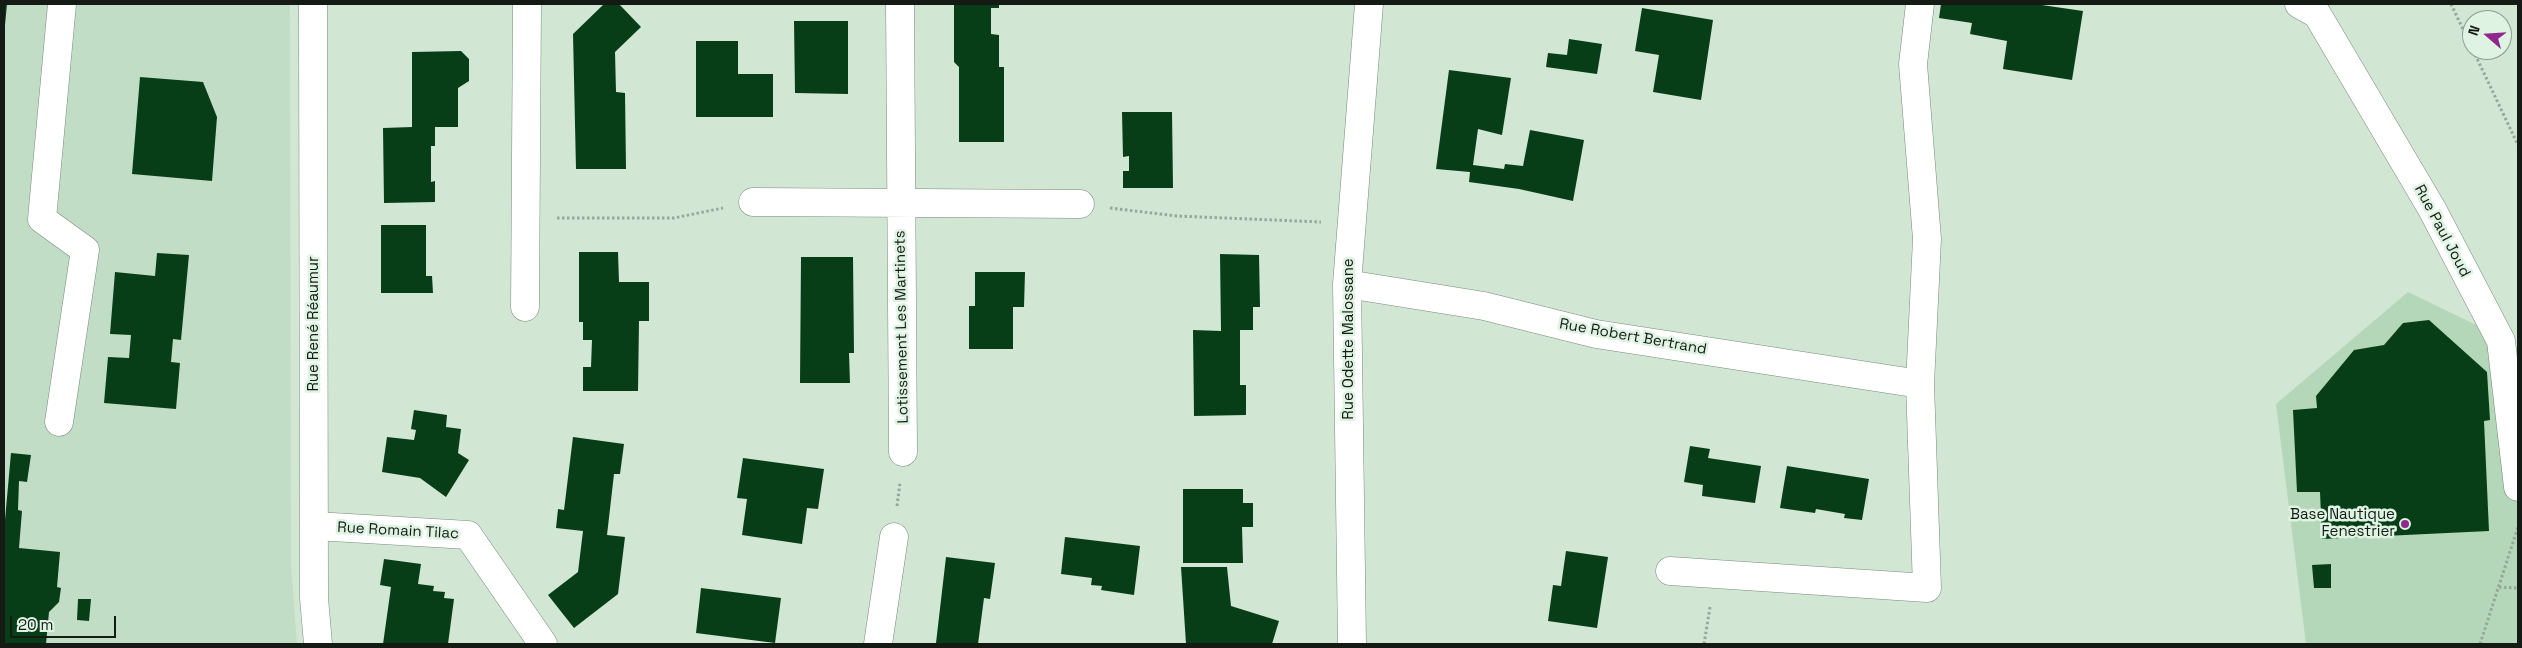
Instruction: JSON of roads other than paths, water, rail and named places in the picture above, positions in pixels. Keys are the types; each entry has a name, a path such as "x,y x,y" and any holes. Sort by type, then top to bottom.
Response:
{"street":[{"path":"59,422 85,250 42,219 62,4"},
{"name":"Rue René Réaumur","path":"313,4 314,598 318,644"},
{"path":"525,307 527,4"},
{"name":"Lotissement Les Martinets","path":"900,4 900,202 904,452"},
{"name":"Rue Odette Malossane","path":"1352,644 1347,284 1369,4"},
{"path":"1670,571 1927,588 1920,384 1927,239 1913,64 1920,4"},
{"name":"Rue Paul Joud","path":"2299,4 2317,14 2432,209 2501,341 2518,486"},
{"path":"753,202 1080,204"},
{"name":"Rue Robert Bertrand","path":"1347,284 1484,306 1596,334 1920,384"},
{"name":"Rue Romain Tilac","path":"315,526 468,535 543,644"},
{"path":"878,644 894,537"}],"place":[{"name":"Base Nautique Fenestrier","path":"2405,524"}]}
